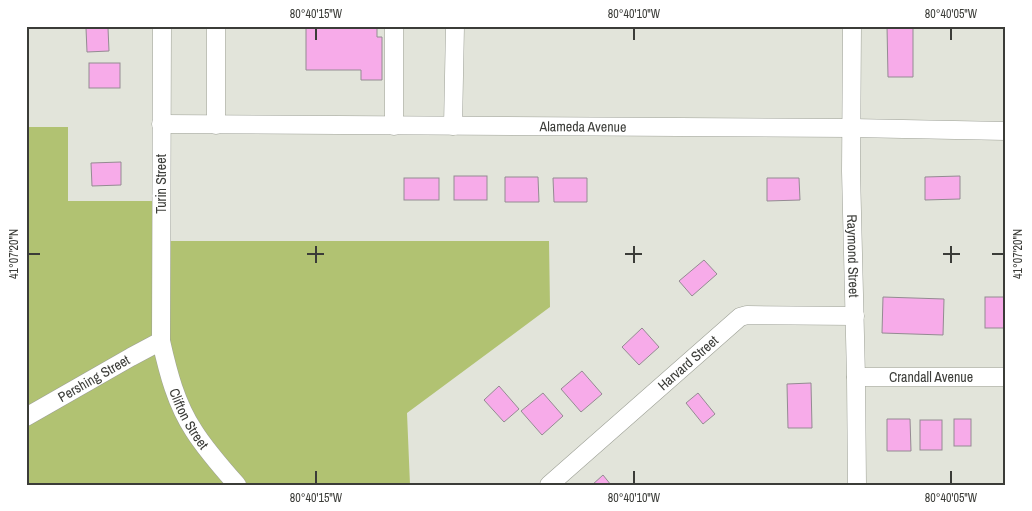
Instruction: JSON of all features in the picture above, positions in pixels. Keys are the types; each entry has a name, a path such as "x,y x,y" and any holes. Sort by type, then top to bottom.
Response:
{"street":[{"name":"Turin Street","path":"162,26 162,341"},
{"path":"216,26 216,125"},
{"path":"394,26 394,126"},
{"path":"453,126 455,26"},
{"name":"Raymond Street","path":"852,26 851,171 857,485"},
{"name":"Alameda Avenue","path":"161,124 852,128 1006,131"},
{"name":"Harvard Street","path":"549,485 740,317 747,315 855,316"},
{"name":"Pershing Street","path":"26,417 162,341"},
{"name":"Clifton Street","path":"162,341 167,369 181,409 205,447 238,485"},
{"name":"Crandall Avenue","path":"856,377 1006,377"}],"green space":[{"path":"26,127 68,127 68,201 161,201 162,241 549,241 550,307 407,413 410,485 26,485"}],"building":[{"path":"306,26 377,26 377,37 382,37 382,80 361,80 361,70 306,70"},
{"path":"887,26 913,26 913,77 888,77"},
{"path":"86,28 108,28 109,51 87,52"},
{"path":"89,63 120,63 120,88 89,88"},
{"path":"121,162 121,185 92,186 91,163"},
{"path":"454,176 487,176 487,200 454,200"},
{"path":"960,176 960,199 925,200 925,177"},
{"path":"505,177 538,177 539,202 505,202"},
{"path":"404,178 439,178 439,200 404,200"},
{"path":"553,178 587,178 587,202 554,202"},
{"path":"767,178 799,178 800,200 767,201"},
{"path":"704,260 717,274 692,296 679,281"},
{"path":"883,297 944,299 943,335 882,333"},
{"path":"985,297 1006,297 1006,328 985,328"},
{"path":"642,328 659,347 639,365 622,347"},
{"path":"582,371 602,394 581,412 561,389"},
{"path":"811,383 812,428 788,428 787,384"},
{"path":"499,386 519,409 504,422 484,400"},
{"path":"543,393 563,416 542,435 521,411"},
{"path":"698,393 715,414 703,424 686,403"},
{"path":"887,419 910,419 911,451 887,451"},
{"path":"954,419 971,419 971,446 954,446"},
{"path":"920,420 942,420 942,450 920,450"},
{"path":"603,475 611,485 592,485"}]}
